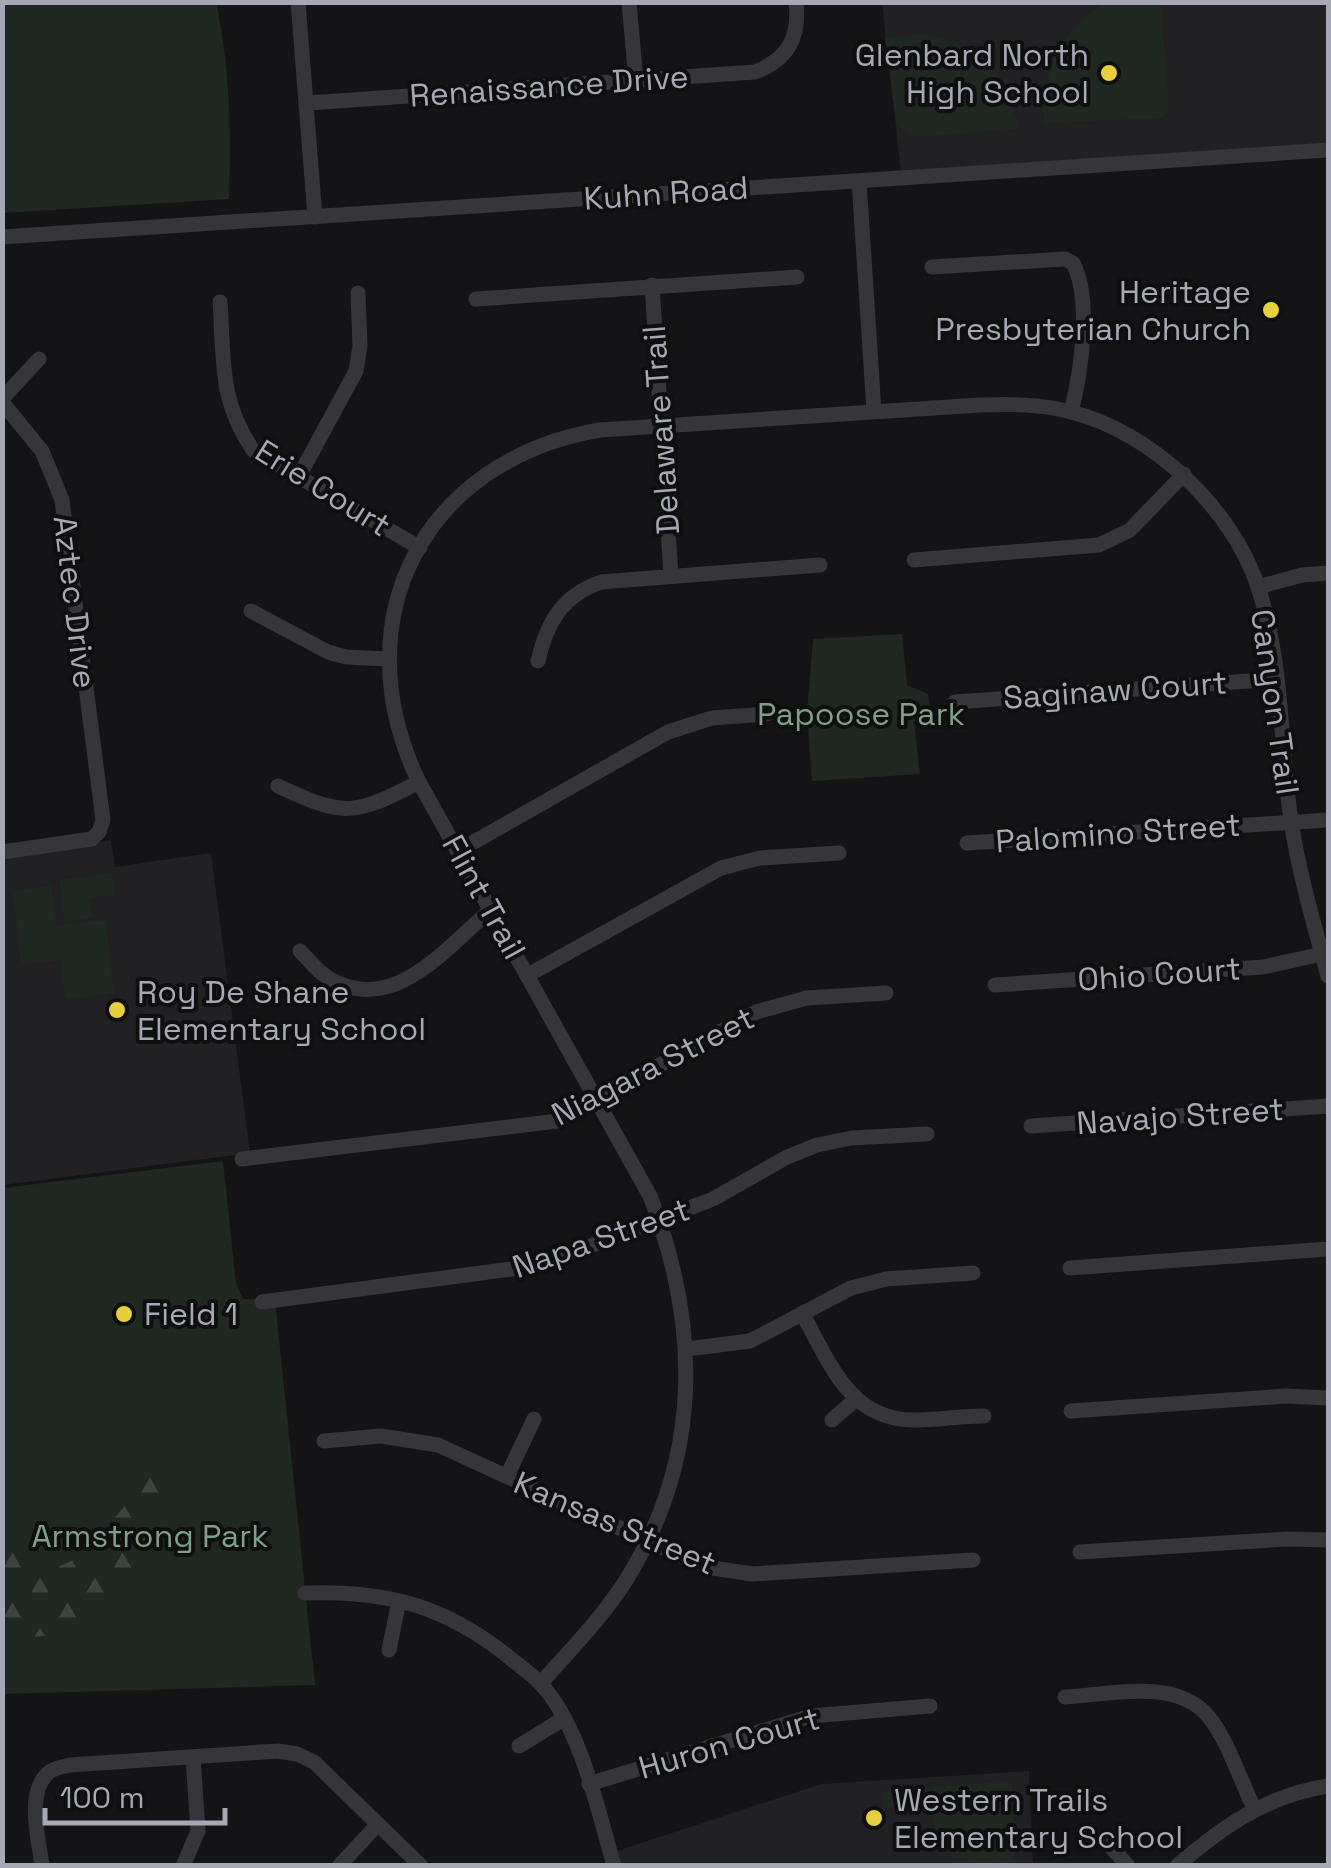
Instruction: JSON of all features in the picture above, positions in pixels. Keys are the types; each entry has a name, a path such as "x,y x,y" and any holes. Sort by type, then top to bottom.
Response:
{"street":[{"path":"298,2 315,216"},
{"path":"629,2 636,81"},
{"name":"Renaissance Drive","path":"308,102 755,72 786,54 796,25 796,2"},
{"name":"Kuhn Road","path":"2,237 1328,150"},
{"path":"859,181 874,411"},
{"path":"932,268 1077,260 1084,358 1071,412"},
{"path":"476,298 796,277"},
{"name":"Delaware Trail","path":"652,285 671,575"},
{"path":"298,478 356,371 360,346 358,293"},
{"name":"Erie Court","path":"220,302 226,388 236,426 253,450 420,548"},
{"path":"2,401 39,358"},
{"name":"Aztec Drive","path":"2,401 42,451 62,500 103,820 92,839 2,852"},
{"name":"Canyon Trail","path":"874,411 1003,404 1071,412 1140,443 1184,474 1232,536 1258,587 1268,630 1292,822 1328,976"},
{"name":"Flint Trail","path":"541,1684 604,1612 646,1540 669,1484 678,1446 687,1349 676,1270 635,1165 419,782 396,726 388,660 398,596 420,548 458,496 501,462 550,441 576,434 661,425 874,411"},
{"path":"494,446 501,462"},
{"path":"914,560 1099,545 1138,524 1184,474"},
{"path":"538,661 550,621 581,590 619,578 820,565"},
{"path":"1258,587 1302,575 1328,574"},
{"path":"251,611 328,652 388,660"},
{"name":"Saginaw Court","path":"954,702 1275,679"},
{"path":"458,850 668,732 712,718 767,714"},
{"path":"278,786 320,806 350,810 369,806 419,782"},
{"name":"Palomino Street","path":"967,843 1328,820"},
{"path":"528,975 730,865 760,858 839,853"},
{"path":"300,951 335,982 359,990 386,988 421,971 492,910"},
{"name":"Ohio Court","path":"995,986 1263,967 1322,954"},
{"name":"Niagara Street","path":"242,1159 558,1121 756,1012 807,998 886,993"},
{"name":"Navajo Street","path":"1031,1126 1328,1106"},
{"name":"Napa Street","path":"262,1302 520,1270 660,1221 818,1145 852,1138 927,1134"},
{"path":"1070,1268 1328,1249"},
{"path":"687,1349 750,1340 851,1288 886,1279 973,1274"},
{"path":"802,1313 855,1400 883,1415 910,1420 984,1416"},
{"path":"1071,1411 1286,1396 1328,1398"},
{"path":"832,1420 855,1400"},
{"path":"508,1476 534,1418"},
{"name":"Kansas Street","path":"324,1441 381,1436 438,1445 712,1568 752,1574 973,1560"},
{"path":"1080,1552 1328,1540"},
{"path":"305,1592 347,1591 441,1613 476,1632 541,1684 563,1719 589,1784 614,1866"},
{"path":"388,1650 399,1601"},
{"path":"1064,1697 1154,1692 1185,1699 1209,1716 1254,1808"},
{"name":"Huron Court","path":"589,1784 810,1716 930,1706"},
{"path":"519,1746 563,1719"},
{"path":"42,1866 36,1808 43,1777 50,1770 70,1765 278,1751 314,1762 421,1866"},
{"path":"183,1866 198,1830 193,1757"},
{"path":"1178,1866 1229,1823 1254,1808 1328,1786"},
{"path":"338,1866 378,1824"},
{"path":"1102,1837 1128,1866"},
{"path":"1194,1851 1207,1866"}],"shaded area":[{"name":"Glenbard North High School","path":"882,3 1328,3 1328,143 901,172"},
{"name":"Roy De Shane Elementary School","path":"111,840 115,867 211,853 250,1153 3,1185 2,855"},
{"name":"Western Trails Elementary School","path":"1029,1771 1033,1865 618,1866 614,1852 821,1784"}],"green space":[{"path":"3,2 216,3 228,100 229,199 3,213"},
{"path":"1106,2 1161,3 1169,109 1162,118 1044,123 1046,86 1057,53 1076,25"},
{"path":"921,34 960,44 988,63 1006,91 1019,129 912,137 897,125 885,38"},
{"name":"Papoose Park","path":"902,634 907,685 928,694 930,707 914,722 920,774 812,781 807,712 813,639"},
{"path":"112,873 115,895 90,898 92,918 64,922 59,880"},
{"path":"51,885 57,925 106,920 114,994 65,999 60,961 21,965 13,892"},
{"name":"Armstrong Park","path":"223,1161 236,1283 243,1299 275,1300 315,1685 3,1694 3,1188"},
{"path":"155,1473 174,1483 172,1503 159,1519 161,1541 175,1543 152,1569 129,1586 106,1620 80,1632 3,1640 3,1537 27,1559 48,1567 67,1563 86,1550"},
{"path":"1005,1781 1012,1786 1015,1860 979,1865 952,1857 936,1832 930,1803 883,1808 882,1792"}],"place":[{"name":"Glenbard North High School","path":"1109,73"},
{"name":"Heritage Presbyterian Church","path":"1271,310"},
{"name":"Roy De Shane Elementary School","path":"117,1010"},
{"name":"Field 1","path":"124,1314"},
{"name":"Western Trails Elementary School","path":"874,1818"}]}
